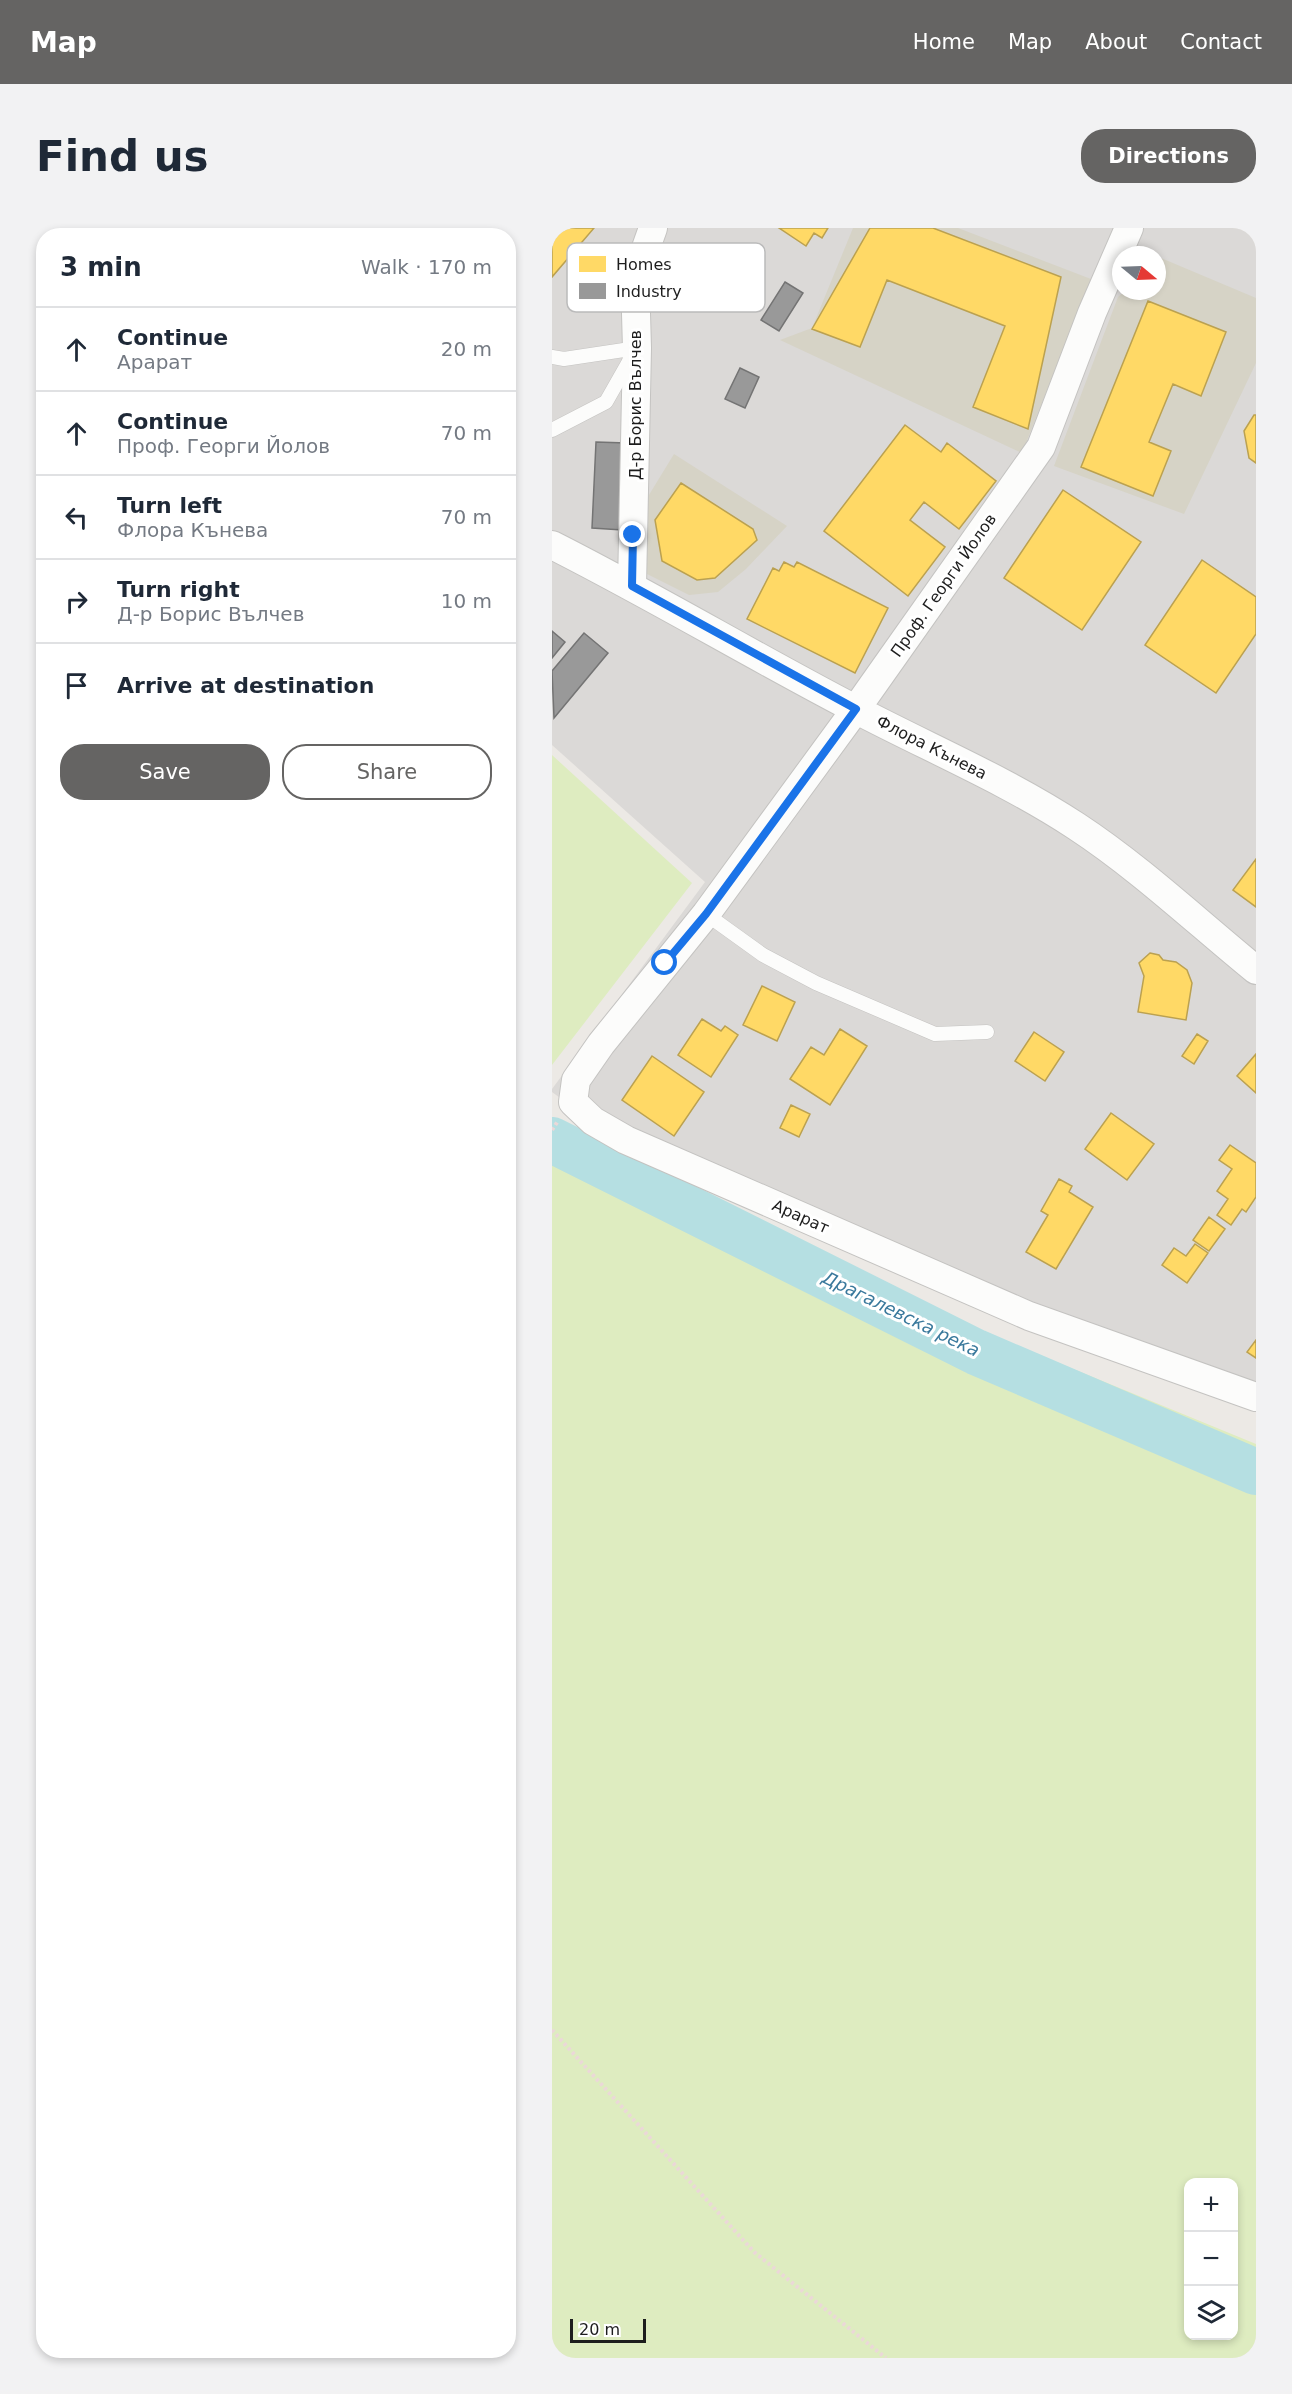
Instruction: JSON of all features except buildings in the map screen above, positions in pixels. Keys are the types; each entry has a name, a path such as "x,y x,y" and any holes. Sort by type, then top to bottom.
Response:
{"street":[{"name":"Д-р Борис Вълчев","path":"647,243 652,228"},
{"name":"Проф. Георги Йолов","path":"706,914 856,709 1041,447 1092,313 1129,228"},
{"name":"Д-р Борис Вълчев","path":"632,586 636,312"},
{"name":"Флора Кънева","path":"552,545 632,586 856,709 1014,789 1076,826 1129,865 1256,970"},
{"name":"Арарат","path":"706,914 600,1044 576,1080 573,1102 592,1121 626,1140 1029,1316 1256,1397"}],"lane":[{"path":"552,357 564,359 637,348"},
{"path":"552,430 606,402 637,348"},
{"path":"706,914 763,954 816,983 935,1034 987,1032"}],"path":[{"path":"552,2030 754,2252 886,2358"}],"shaded area":[{"path":"552,228 1256,228 1256,1397 592,1121 552,1092 705,882 552,745"},
{"path":"853,228 958,228 1091,279 1022,453 780,340 812,328"},
{"path":"1166,260 1256,298 1256,363 1184,514 1054,466 1117,300 1166,300"},
{"path":"674,454 787,526 746,569 718,592 689,595 639,570 641,508"}],"green space":[{"path":"552,755 692,883 552,1065"},
{"path":"552,1155 1256,1444 1256,2358 552,2358"}],"waterway":[{"name":"Драгалевска река","path":"552,1140 976,1352 1256,1472"}],"route":[{"path":"633,535 632,586 856,709 706,914 665,963"}]}
